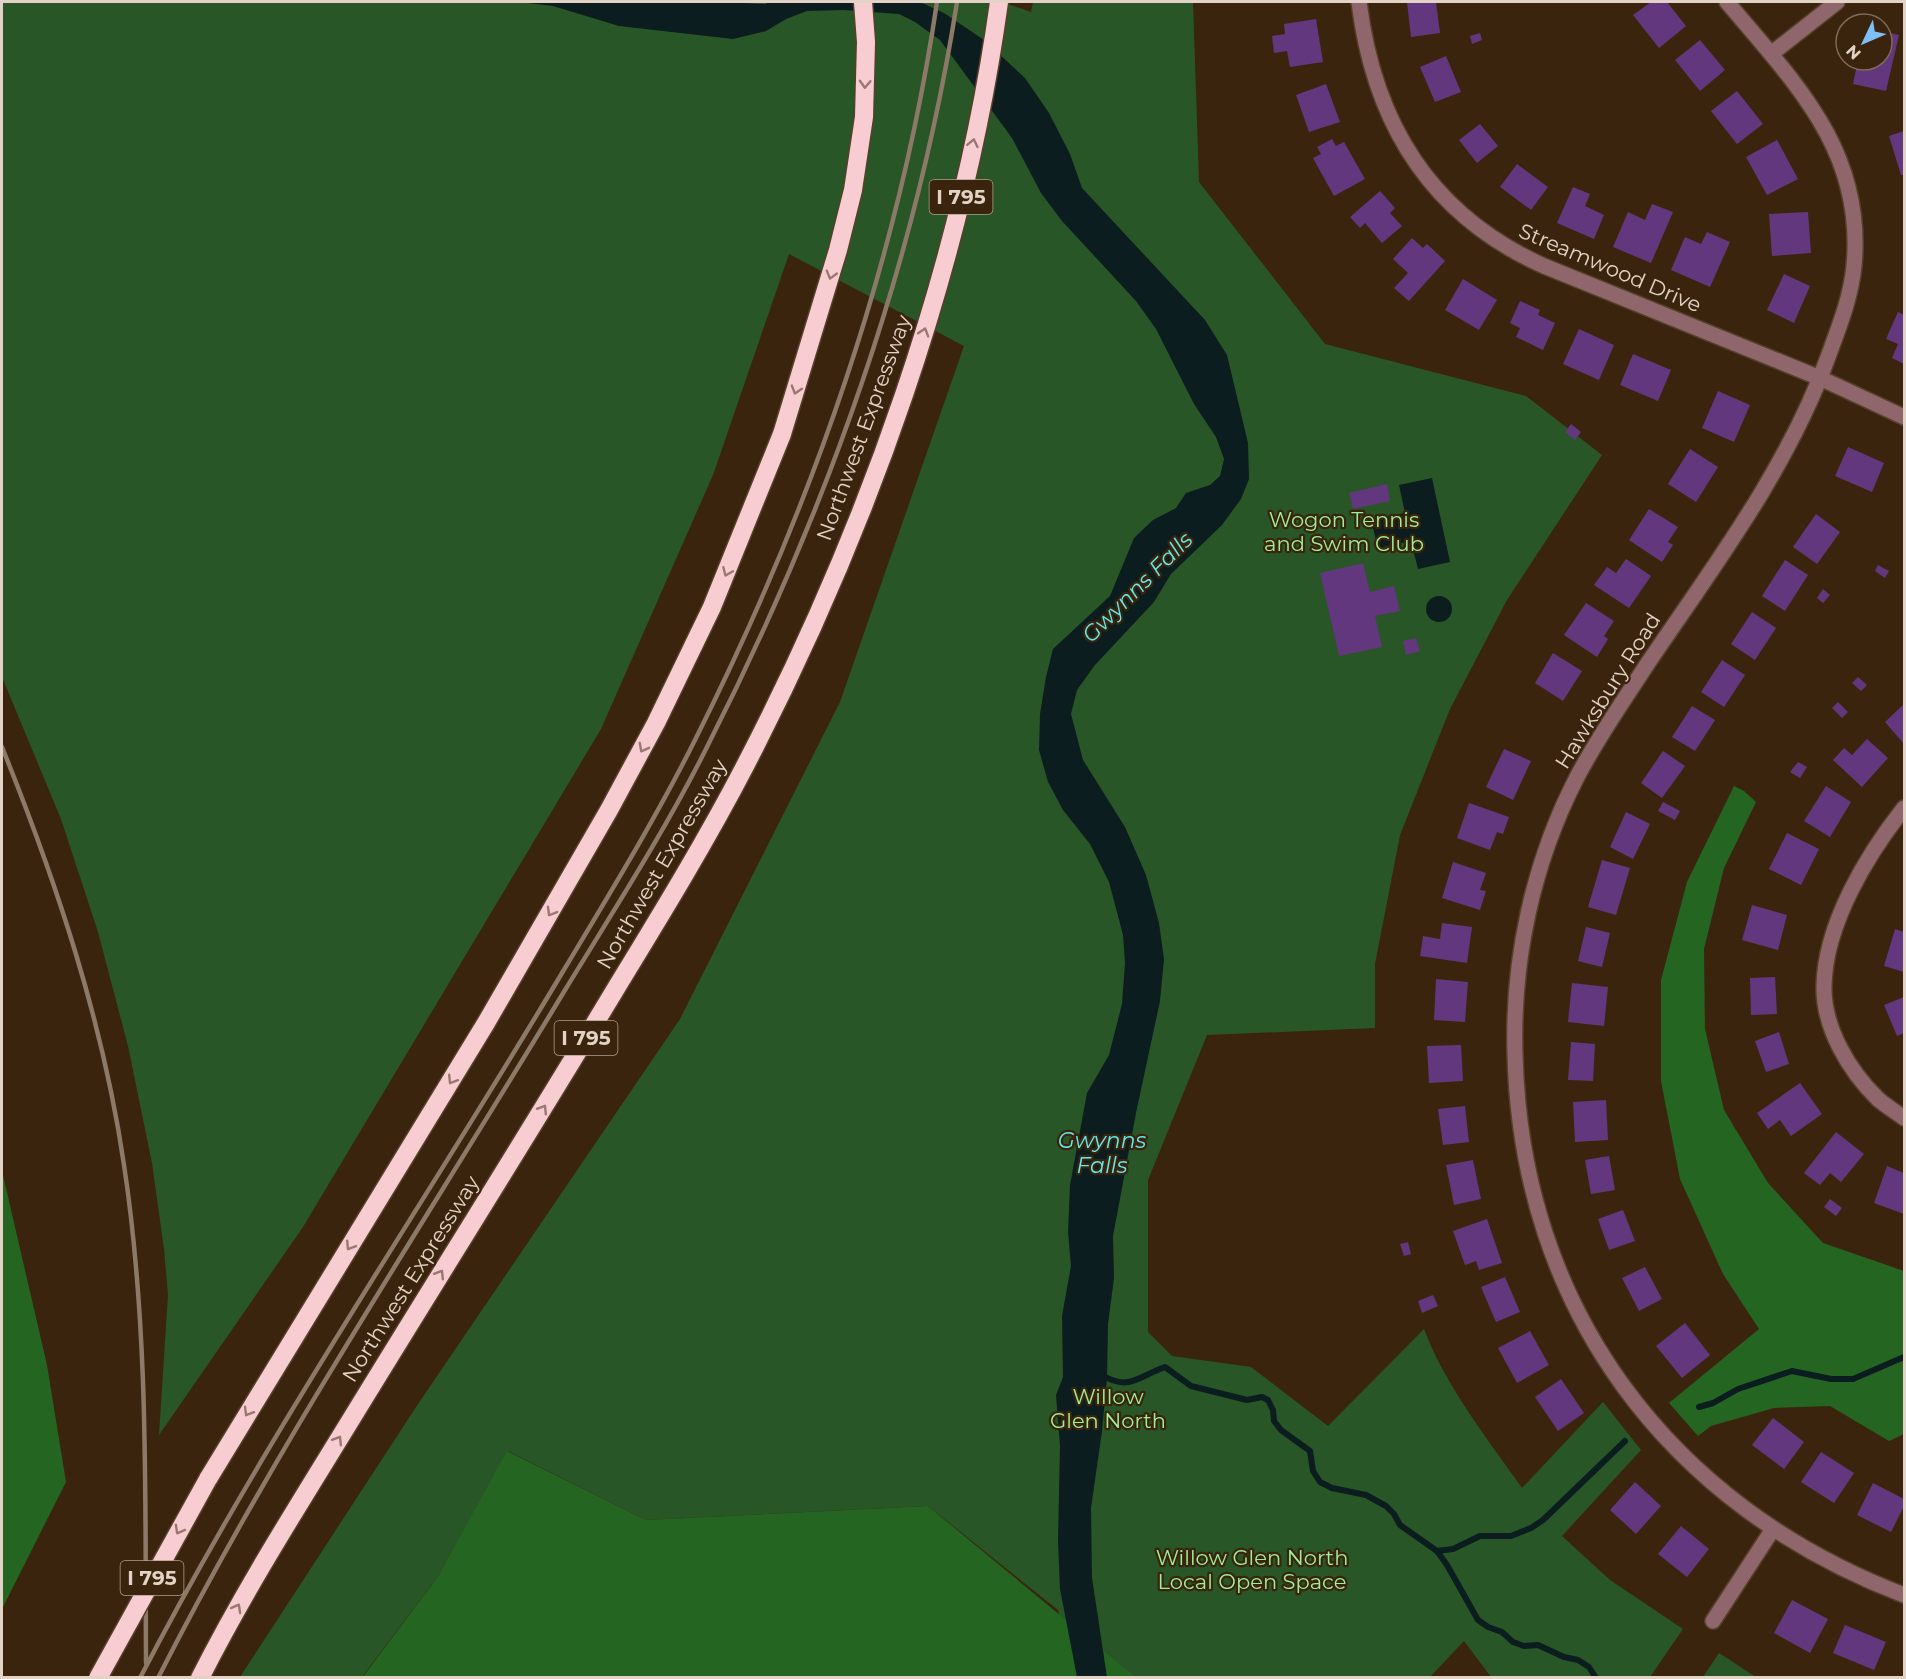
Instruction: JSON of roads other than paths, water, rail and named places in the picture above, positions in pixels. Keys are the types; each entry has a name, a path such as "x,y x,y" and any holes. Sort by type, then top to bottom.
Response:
{"highway":[{"name":"I 795","path":"98,1677 208,1479 486,1023 609,810 656,723 712,607 782,434 838,250 853,190 864,117 866,42 863,2"},
{"name":"Northwest Expressway","path":"200,1677 257,1572 566,1072 693,861 745,766 803,649 876,471 923,335 963,193 991,61 999,2"}],"street":[{"name":"Streamwood Drive","path":"1359,2 1372,74 1386,112 1406,148 1429,181 1483,233 1518,255 1820,378 1905,417"},
{"name":"Hawksbury Road","path":"1727,2 1817,112 1831,138 1843,166 1851,199 1856,234 1854,269 1846,308 1820,378 1786,449 1753,507 1610,721 1576,779 1557,821 1537,879 1521,951 1514,1024 1516,1096 1526,1166 1555,1265 1576,1312 1600,1353 1629,1395 1659,1431 1696,1468 1736,1502 1773,1529 1855,1574 1905,1595"},
{"path":"1771,54 1837,2"},
{"path":"1905,808 1890,826 1864,867 1842,909 1827,954 1824,987 1829,1020 1841,1049 1858,1076 1880,1100 1905,1118"},
{"path":"1713,1621 1773,1529"}],"water":[{"name":"Gwynns Falls","path":"520,2 765,4 770,2 920,2 944,13 984,40 1025,78 1049,113 1070,154 1082,188 1205,320 1227,355 1248,443 1249,479 1241,499 1222,525 1171,574 1154,602 1095,665 1077,690 1071,714 1083,760 1125,827 1146,875 1159,923 1164,959 1160,1001 1113,1236 1114,1278 1108,1324 1107,1378 1091,1508 1092,1578 1107,1677 1077,1677 1060,1589 1058,1541 1060,1446 1056,1395 1063,1377 1062,1316 1071,1266 1068,1232 1070,1185 1087,1093 1109,1055 1122,1004 1125,963 1123,935 1109,882 1090,844 1063,810 1048,782 1039,750 1040,714 1053,649 1110,596 1134,538 1153,520 1176,508 1186,493 1210,485 1220,476 1224,459 1216,437 1194,404 1156,329 1136,301 1062,221 1041,193 1012,138 940,40 915,22 899,14 844,10 807,11 786,19 766,31 733,39 619,26 553,6"},
{"path":"1432,478 1450,562 1418,569 1411,541 1378,548 1371,520 1405,513 1399,485"},
{"path":"1439,596 1448,600 1452,609 1448,618 1439,622 1430,618 1426,609 1430,600"}],"waterway":[{"path":"1699,1407 1713,1403 1738,1389 1792,1371 1831,1379 1853,1379 1904,1357"},
{"path":"1100,1374 1118,1382 1126,1382 1165,1367 1191,1386 1247,1400 1262,1397 1268,1400 1273,1410 1274,1421 1281,1430 1310,1451 1313,1471 1320,1482 1332,1488 1366,1495 1386,1506 1400,1525 1437,1551 1478,1620 1502,1632 1513,1642 1524,1646 1538,1645 1564,1657 1578,1660 1589,1667 1596,1678"},
{"path":"1437,1551 1453,1549 1480,1536 1511,1536 1531,1528 1543,1520 1625,1441"}],"railway":[{"path":"140,1678 189,1587 293,1408 511,1057 632,855 665,798 737,652 777,563 813,472 846,380 875,287 900,193 937,2"},
{"path":"158,1678 253,1502 304,1416 657,840 751,658 828,476 862,384 892,290 918,195 957,2"},
{"path":"2,747 41,849 75,952 104,1058 124,1165 132,1227 142,1351 146,1663"}],"park label":[{"name":"Wogon Tennis and Swim Club","path":"1344,532"},
{"name":"Willow Glen North","path":"1108,1409"},
{"name":"Willow Glen North Local Open Space","path":"1252,1570"}]}
